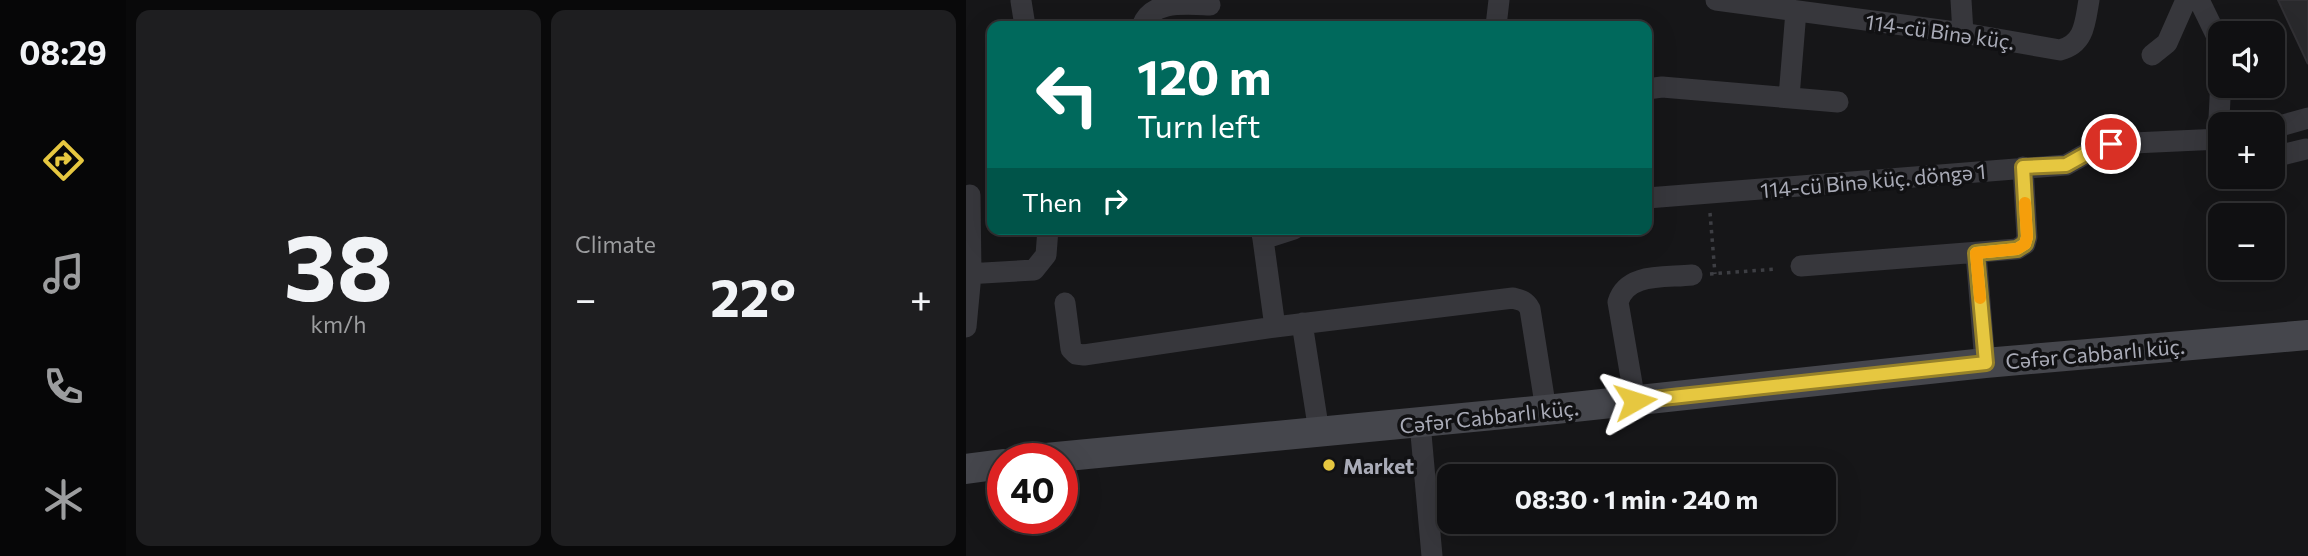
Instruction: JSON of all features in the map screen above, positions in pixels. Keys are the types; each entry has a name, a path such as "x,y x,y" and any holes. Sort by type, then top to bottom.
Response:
{"street":[{"path":"1497,21 1499,0"},
{"name":"114-cü Binə küç.","path":"1716,0 1963,33 2060,50 2078,41 2089,0"},
{"path":"2152,55 2167,43 2186,0"},
{"path":"2199,0 2209,21"},
{"path":"1021,1 1024,21"},
{"path":"1963,33 1965,2"},
{"path":"1144,21 1145,16 1164,4 1210,5"},
{"path":"1789,97 1796,11"},
{"path":"1652,88 1838,102"},
{"path":"2285,125 2308,118"},
{"name":"114-cü Binə küç. döngə 1","path":"1652,198 2066,165 2091,151 2111,144 2208,142"},
{"path":"2285,153 2306,149"},
{"path":"1801,266 2017,249 2025,244 2027,237 2023,167"},
{"path":"966,327 970,195"},
{"path":"969,274 1034,270 1046,255 1048,235"},
{"path":"1262,235 1275,327"},
{"path":"1976,253 1986,363"},
{"path":"1635,401 1618,302 1622,291 1634,281 1692,275"},
{"path":"1065,303 1071,349 1076,354 1084,355 1302,323 1513,298 1527,303 1530,309 1546,410"},
{"path":"1302,323 1319,432"},
{"name":"Cəfər Cabbarlı küç.","path":"1078,455 1420,423 1986,363 2308,335"},
{"path":"1420,423 1432,556"},
{"path":"966,469 987,466"}],"path":[{"path":"1708,193 1715,274"},
{"path":"1692,275 1777,269"}],"building":[{"path":"2278,0 2308,0 2308,64"}],"slow traffic":[{"path":"1980,298 1976,253 2017,249 2025,244 2025,203"}],"place":[{"name":"Market","path":"1329,465"}],"route":[{"path":"1635,401 1986,363 1976,253 2017,249 2025,244 2027,237 2023,167 2066,165 2101,146 2111,144"}]}
